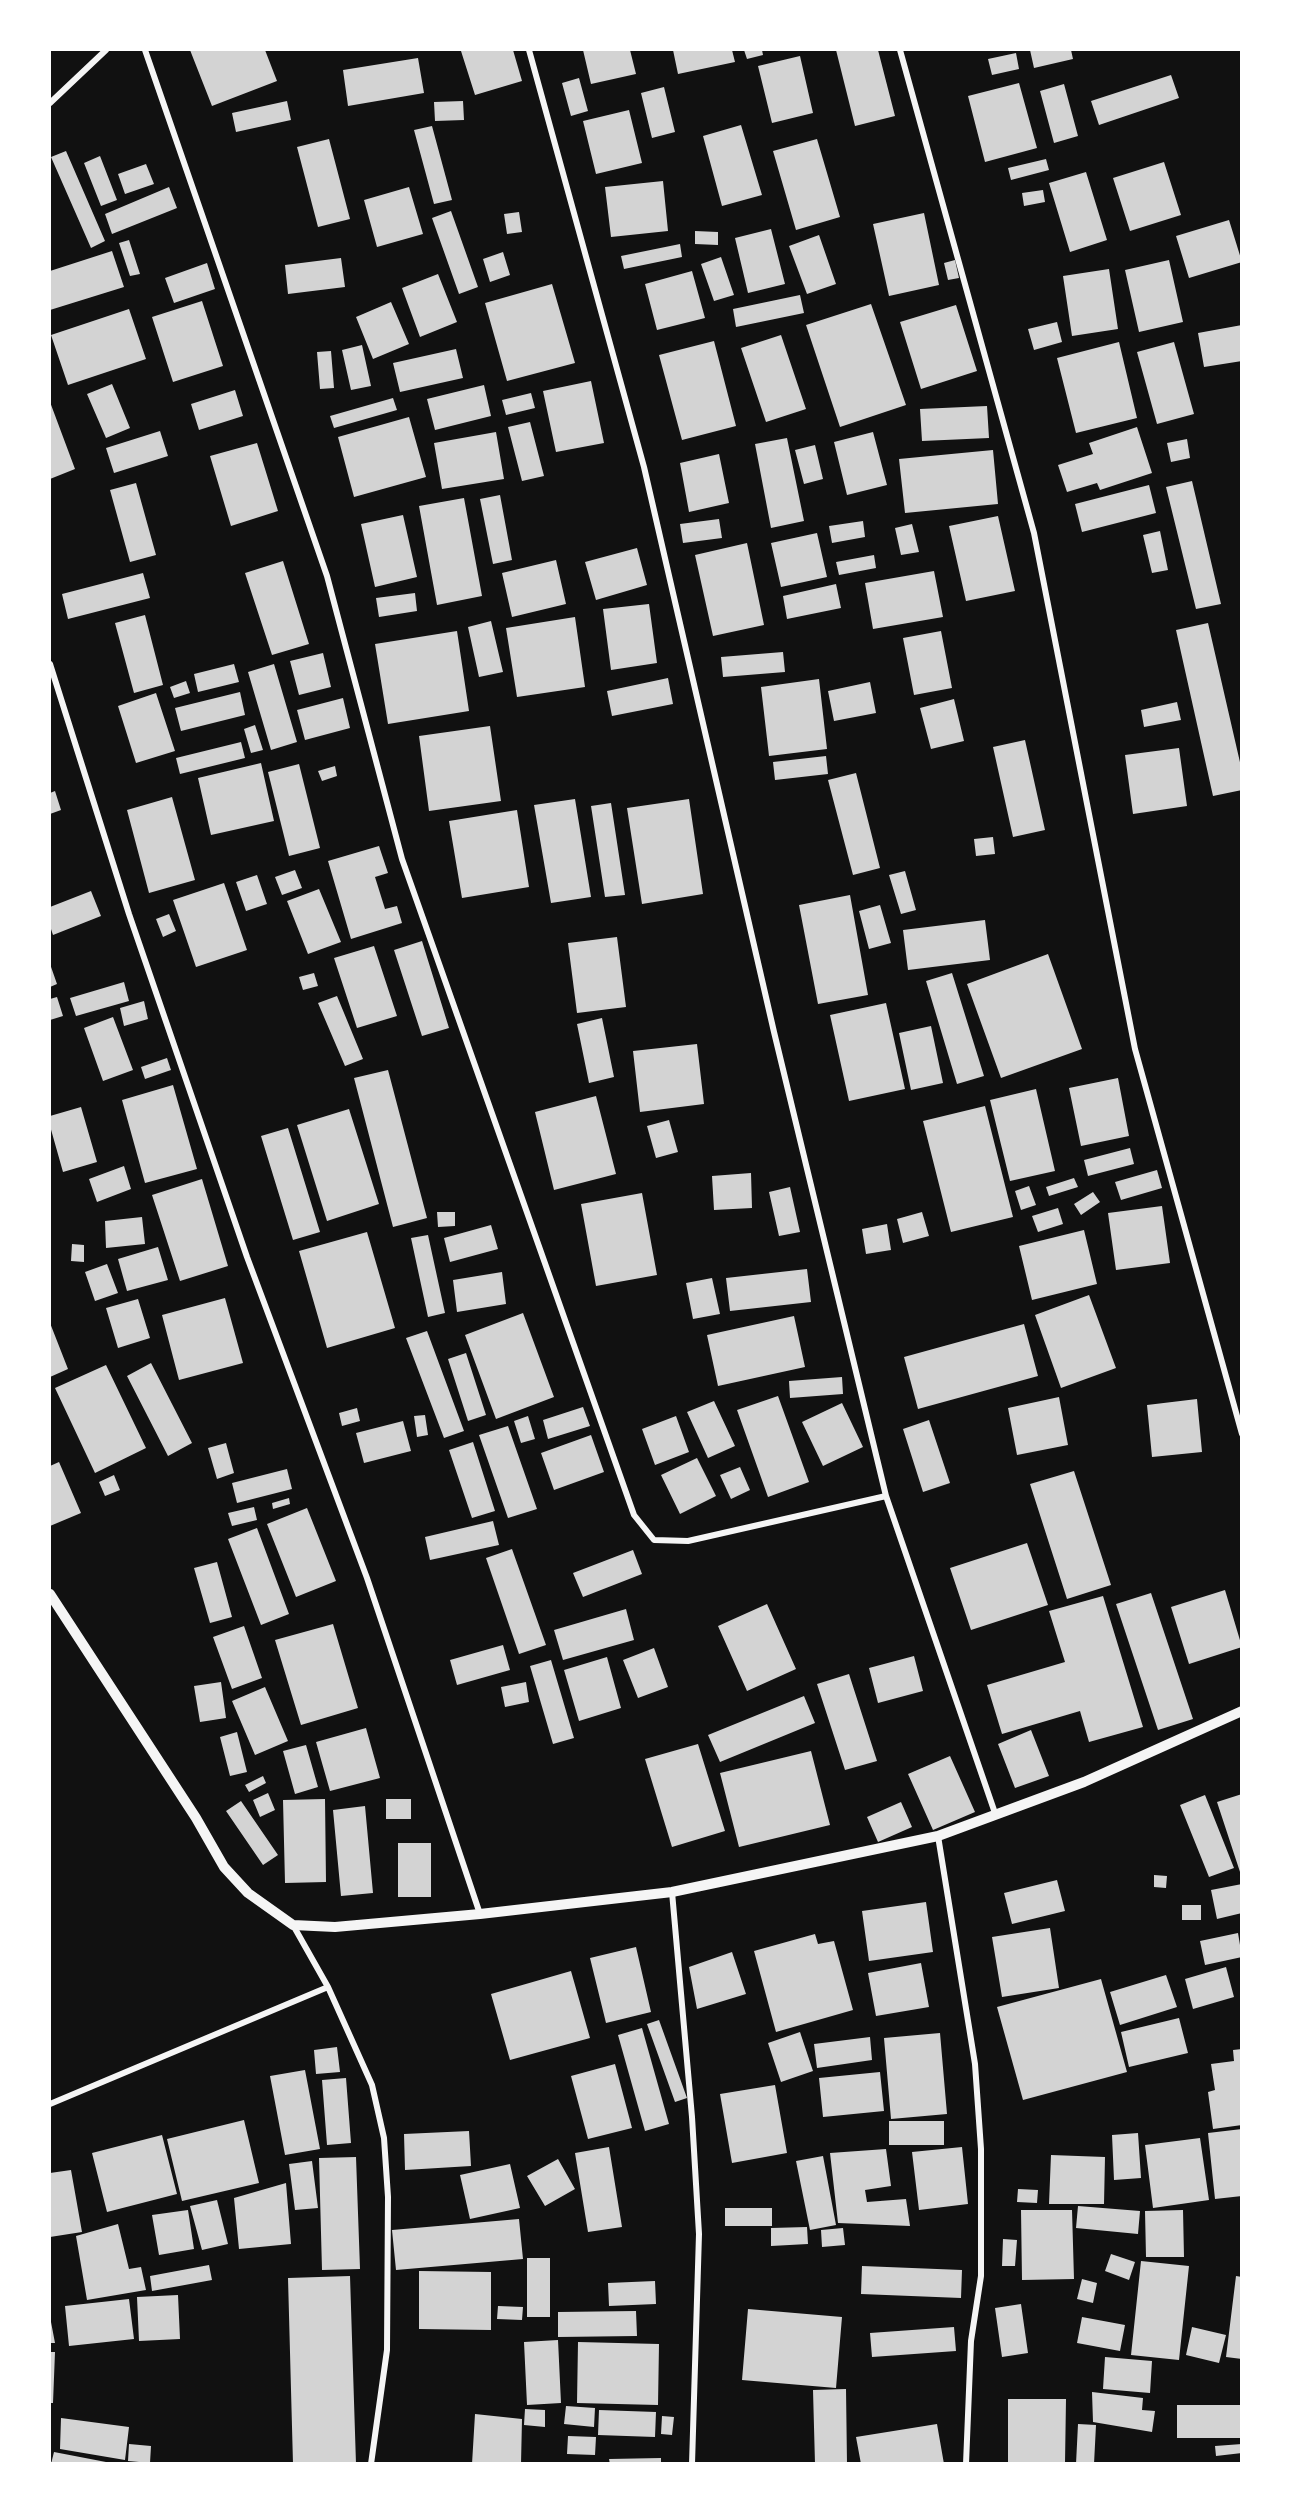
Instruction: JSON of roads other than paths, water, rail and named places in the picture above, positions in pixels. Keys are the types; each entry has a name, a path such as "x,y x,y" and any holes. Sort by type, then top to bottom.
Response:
{"street":[{"path":"50,103 106,50"},
{"path":"145,50 327,576 402,859 634,1515 654,1540 688,1541 886,1496"},
{"path":"529,50 644,467 774,1032 886,1496 996,1816"},
{"path":"900,50 1034,533 1135,1049 1242,1434"},
{"path":"50,664 136,937 248,1257 367,1578 480,1914"},
{"path":"50,1594 196,1818 224,1867 248,1893 293,1925 328,1987 372,2085 384,2138 388,2197 387,2350 371,2463"},
{"path":"293,1925 335,1928 672,1892 938,1836 1084,1782 1242,1711"},
{"path":"938,1836 975,2064 981,2149 981,2276 971,2341 966,2463"},
{"path":"672,1892 692,2117 699,2234 692,2463"},
{"path":"50,2104 328,1987"}]}
